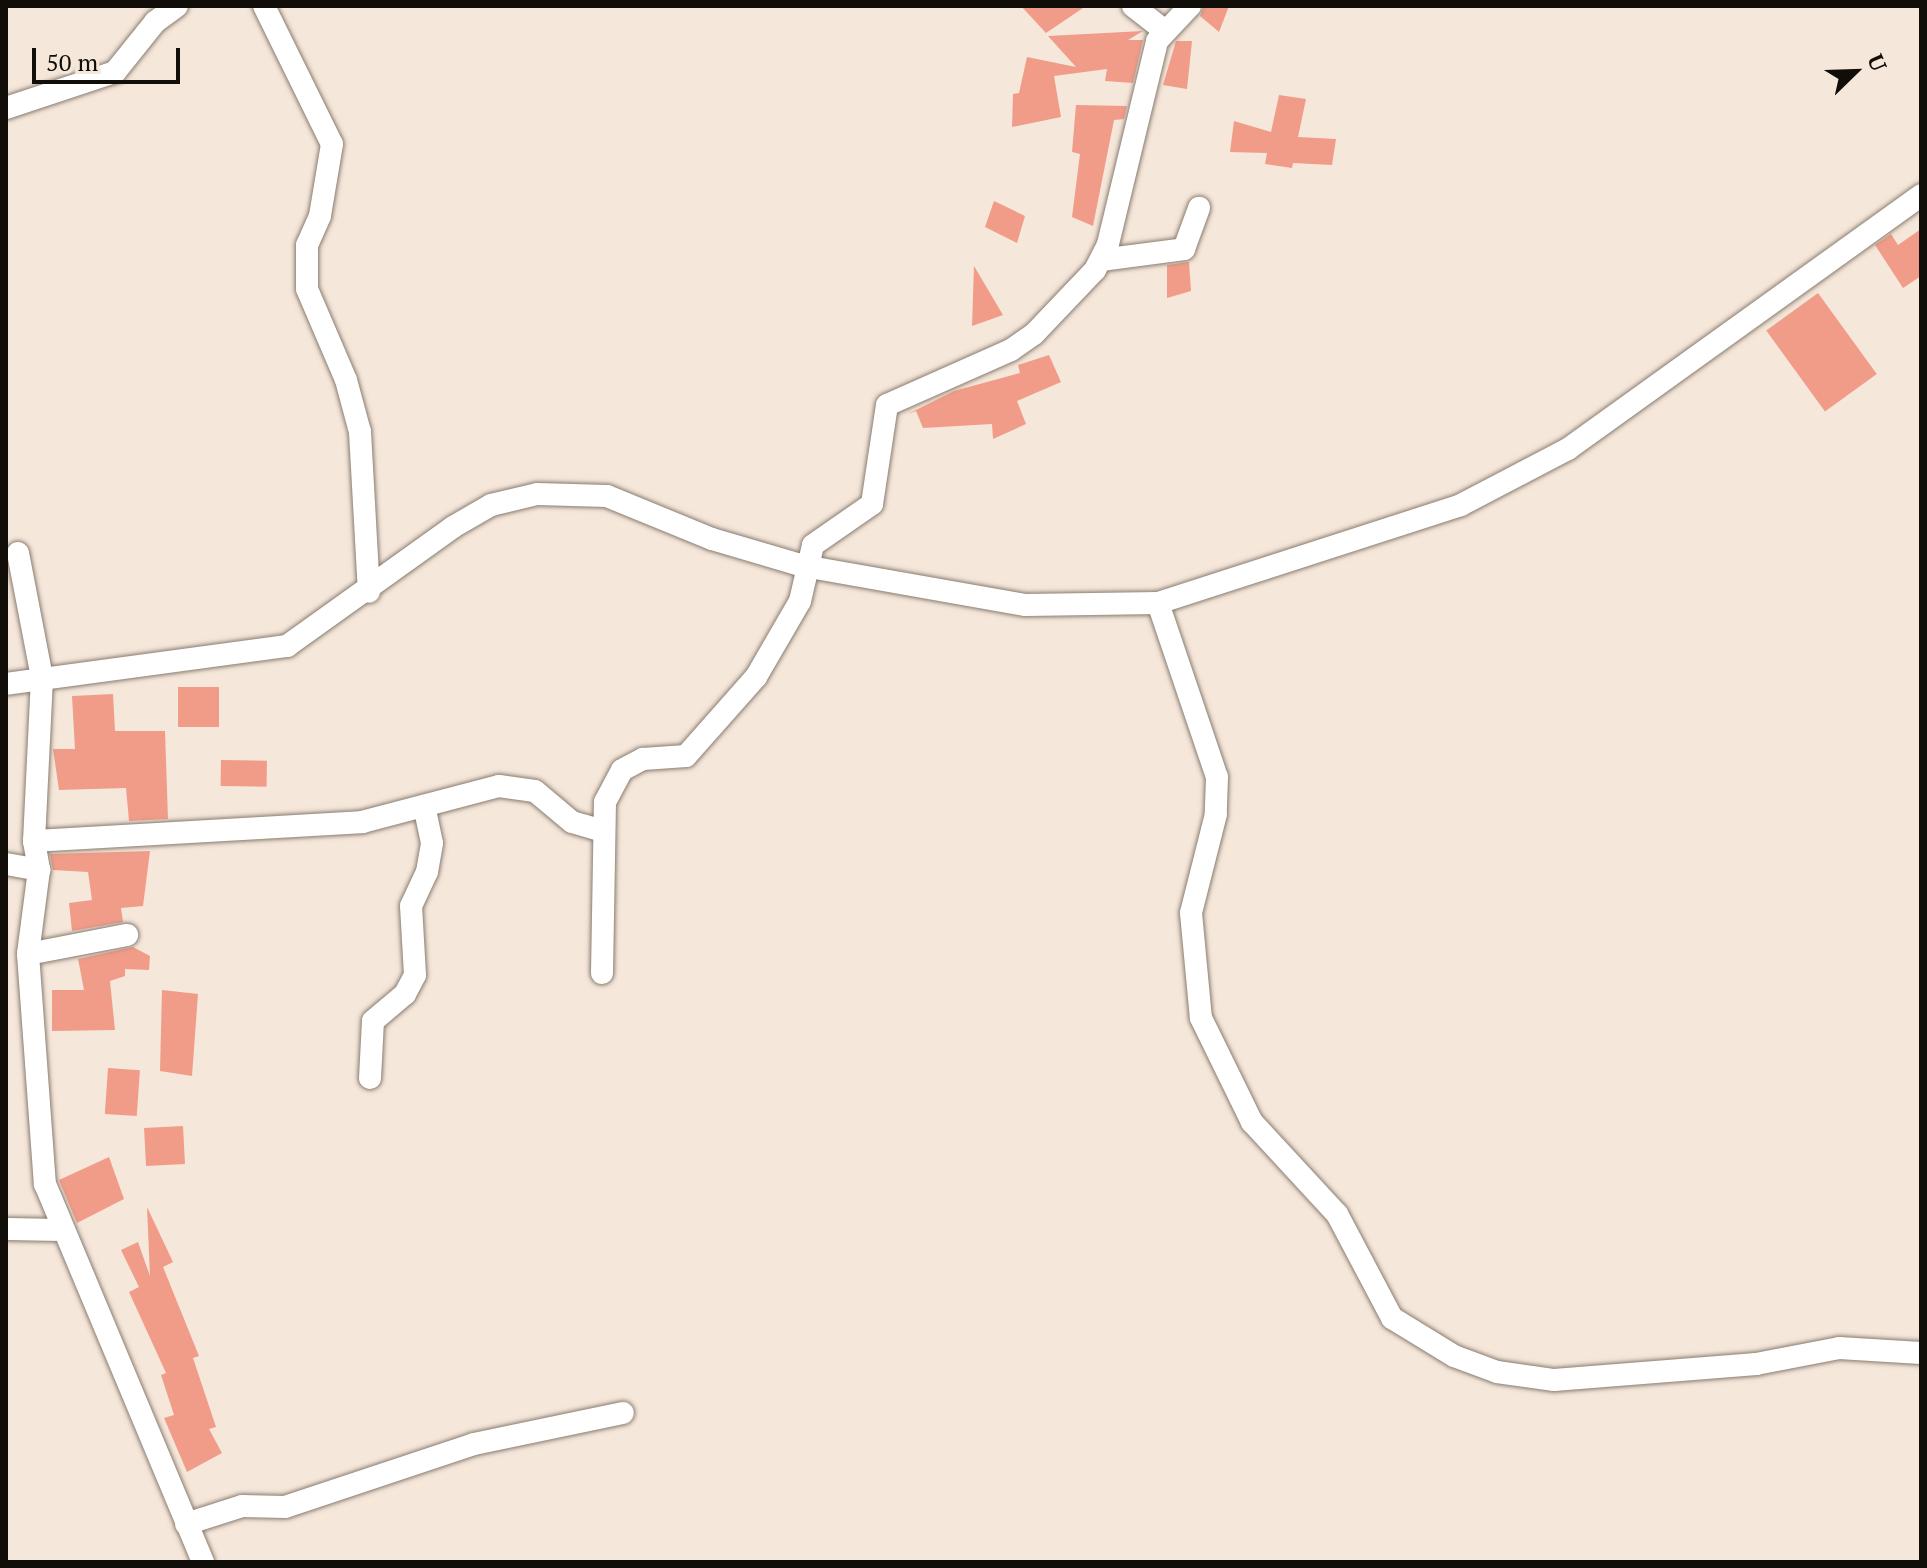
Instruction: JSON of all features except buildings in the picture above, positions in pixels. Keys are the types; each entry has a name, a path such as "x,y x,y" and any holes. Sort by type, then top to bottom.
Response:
{"street":[{"path":"6,108 115,72 155,22 177,6"},
{"path":"264,6 332,144 320,216 307,245 307,289 346,380 360,432 369,592"},
{"path":"1133,6 1164,30"},
{"path":"602,973 605,802 622,770 643,759 686,756 756,677 800,601 804,566 813,545 872,504 887,405 1034,334 1101,260 1164,30 1190,6"},
{"path":"6,684 279,649 369,592 474,515 548,493 607,496 712,539 804,566 1026,605 1158,603 1461,505 1568,449 1921,195"},
{"path":"1101,260 1184,249 1199,208"},
{"path":"18,553 42,678 34,841 39,870 28,954 45,1184 203,1562"},
{"path":"1158,603 1217,777 1216,814 1191,913 1201,1018 1252,1122 1337,1214 1392,1318 1454,1356 1497,1372 1554,1380 1756,1364 1839,1348 1921,1353"},
{"path":"34,841 362,822 424,806 479,787 517,787 535,791 572,822 603,831"},
{"path":"370,1078 373,1021 405,994 415,975 411,906 427,872 432,843 424,806"},
{"path":"6,864 39,870"},
{"path":"28,954 127,935"},
{"path":"6,1229 63,1230"},
{"path":"186,1524 242,1506 285,1507 474,1444 623,1413"}]}
